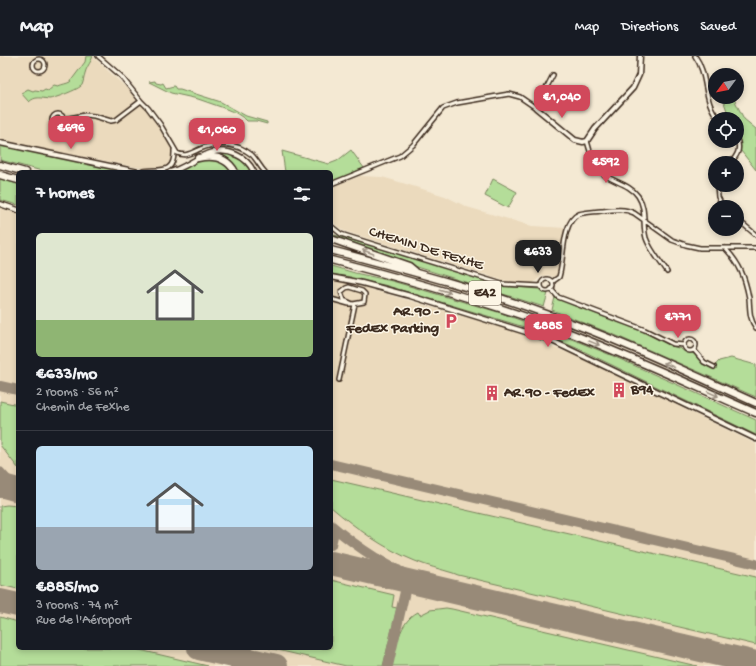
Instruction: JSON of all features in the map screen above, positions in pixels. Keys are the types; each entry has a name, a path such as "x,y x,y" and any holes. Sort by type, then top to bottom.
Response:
{"highway":[{"path":"198,158 214,157 222,159 234,170"},
{"path":"0,165 18,170"},
{"path":"0,175 16,179"},
{"path":"333,240 409,266 416,272"},
{"name":"E42","path":"333,251 416,272 483,292 553,316 621,343 756,403"},
{"name":"E42","path":"333,261 479,301 548,325 617,352 756,413"}],"street":[{"path":"98,56 122,76 148,108 160,124 176,153 185,155 190,154 207,146 216,144 236,146 252,156 263,170"},
{"path":"333,183 400,156 412,145 446,106 509,94 520,97 575,140 583,142 587,140 595,129 633,88 639,75 640,56"},
{"path":"695,56 703,72 709,104 714,112"},
{"path":"38,57 43,60 45,64 44,69 39,71 33,67 34,61 38,57"},
{"path":"536,108 553,75"},
{"path":"64,119 85,115 111,121 116,120 141,101"},
{"path":"56,114 61,114 64,119 63,124 58,126 53,124 51,120 56,114"},
{"path":"587,140 594,163 598,170 604,175 629,187 638,196 644,208 644,220 648,241 667,272"},
{"path":"0,143 129,170"},
{"path":"146,170 163,170 169,167 173,161 174,150"},
{"path":"177,170 198,158 215,151 230,152 245,160 252,170"},
{"path":"0,204 16,209"},
{"path":"550,289 553,286 552,282 560,273 567,227 574,217 584,213 621,210 632,212 672,240 700,248 756,248"},
{"path":"744,226 756,235"},
{"name":"CHEMIN DE FEXHE","path":"333,228 341,234 502,284 540,286 544,290 550,289 558,297 632,325 673,344 684,346 687,351 694,350"},
{"path":"725,248 735,258 742,272 747,290 750,318 756,328"},
{"path":"333,277 383,289 543,337 577,352 756,440"},
{"name":"CHEMIN DE FEXHE","path":"540,286 542,281 546,278 552,282"},
{"path":"333,300 349,304 355,304 364,302 365,294 362,291 349,288 343,290 341,295 344,300 355,304"},
{"path":"339,380 355,304"},
{"name":"CHEMIN DE FEXHE","path":"684,346 686,341 690,339 696,344 694,350"},
{"name":"CHEMIN DE FEXHE","path":"694,350 704,362 714,367"}],"shaded area":[{"path":"0,56 92,56 133,94 159,125 172,150 172,159 167,166 160,169 135,167 0,140"},
{"path":"360,176 382,177 445,196 467,207 532,226 566,228 559,273 554,277 548,275 542,276 533,283 506,281 344,231 333,223 333,186"},
{"path":"0,208 16,213 16,650 333,650 333,280 352,284 548,341 552,347 572,354 756,444 756,666 0,666"}],"green space":[{"path":"86,56 93,56 86,70 82,85 77,89 51,99 36,98 29,102 21,93 28,89 33,91 48,90 54,85 58,86 70,82 85,62"},
{"path":"155,81 156,83 163,83 166,88 174,86 176,89 221,102 246,116 267,122 267,124 256,121 247,121 236,113 221,107 198,99 171,93 149,82"},
{"path":"725,104 736,104 740,112 727,112"},
{"path":"744,119 756,129 756,170 741,151 738,154 738,148 744,148"},
{"path":"0,145 117,170 38,170 0,160"},
{"path":"351,150 364,168 333,181 333,170 285,170 282,151 329,164 337,161"},
{"path":"218,153 237,158 250,170 234,170 212,154"},
{"path":"211,158 226,164 231,170 181,170 198,161"},
{"path":"0,179 16,183 16,204 0,200"},
{"path":"493,179 517,192 508,208 485,196"},
{"path":"333,235 503,286 538,289 548,293 544,307 408,264 333,238"},
{"path":"333,267 392,281 498,312 574,340 756,420 756,435 579,349 531,329 384,285 350,278 351,277 333,274"},
{"path":"555,297 642,331 685,352 695,354 704,364 712,369 719,361 731,358 756,365 756,397 617,336 552,310"},
{"path":"0,401 16,405 16,465 0,445"},
{"path":"333,479 756,577 756,645 458,575 403,556 381,544 333,509"},
{"path":"0,506 16,506 16,589 0,585"},
{"path":"333,580 394,595 392,607 397,608 383,666 346,666 278,650 333,650"},
{"path":"446,608 697,666 392,666 399,636 406,622 418,612 420,615 430,610"},
{"path":"0,617 16,621 16,650 140,650 208,666 0,666"}],"taxiway":[{"path":"0,386 16,390"},
{"path":"333,464 756,564"},
{"path":"0,472 10,483 16,486"},
{"path":"0,493 16,490"},
{"path":"333,527 372,555 405,574 435,585 491,601"},
{"path":"388,666 406,587 403,577 398,570"},
{"path":"718,654 756,660"}],"runway":[{"path":"0,485 16,489"},
{"path":"333,563 756,663"},
{"path":"0,601 16,605"},
{"path":"208,650 276,666"}],"place":[{"name":"AR.90 - FedEx Parking","path":"451,321"},
{"name":"B94","path":"619,390"},
{"name":"AR.90 - FedEx","path":"492,393"}]}
